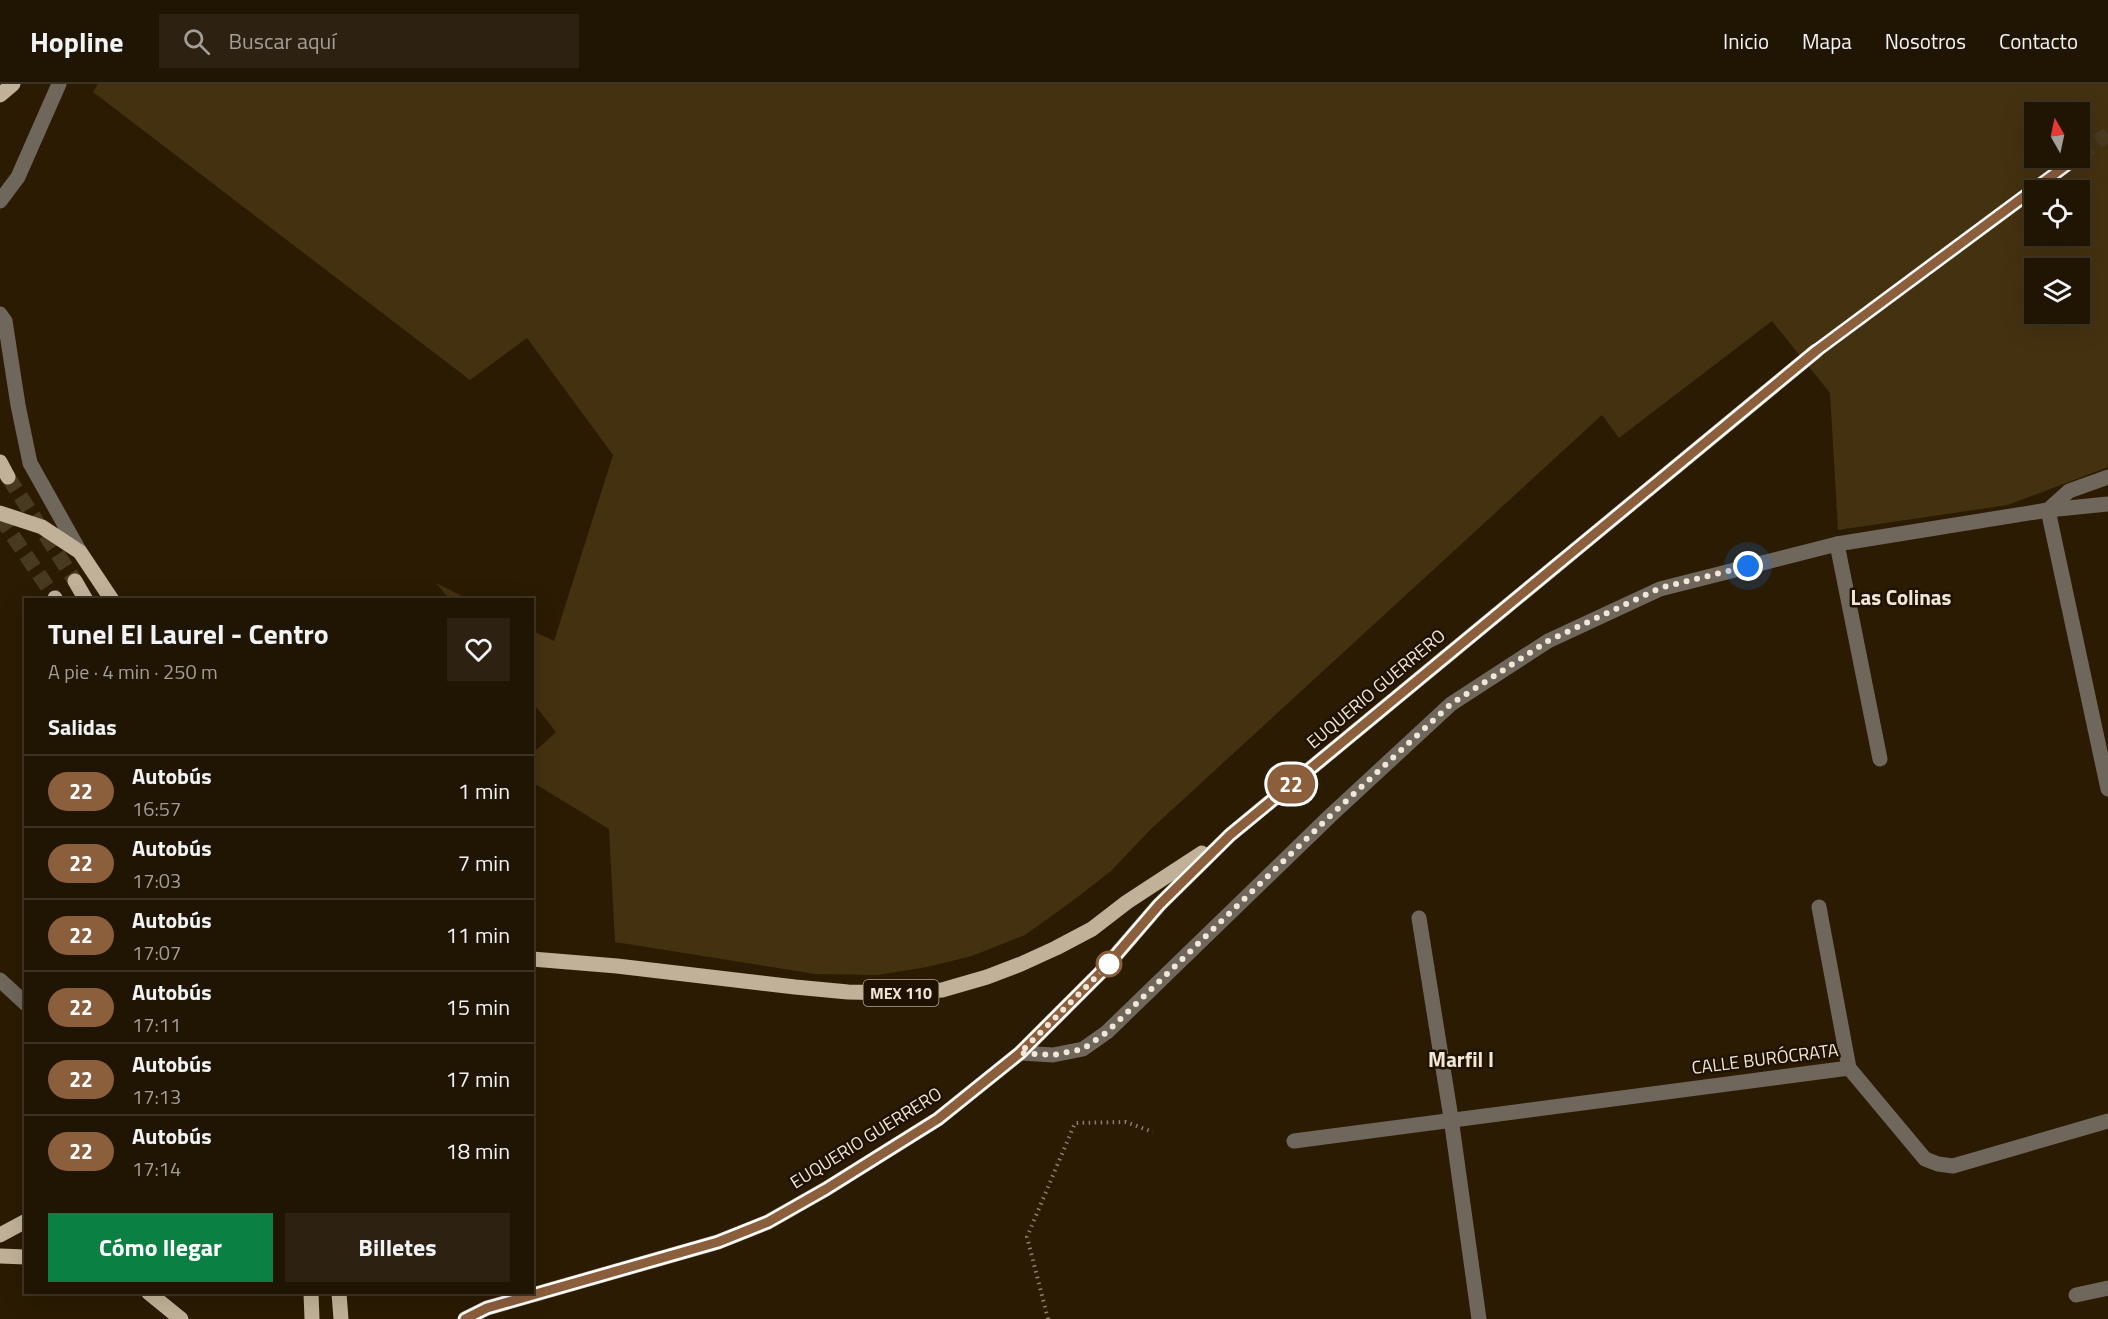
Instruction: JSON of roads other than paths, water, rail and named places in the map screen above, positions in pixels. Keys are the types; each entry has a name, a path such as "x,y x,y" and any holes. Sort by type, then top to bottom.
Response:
{"main road":[{"path":"0,95 13,84"},
{"name":"EUQUERIO GUERRERO","path":"465,1319 487,1308 718,1242 768,1222 826,1189 938,1119 1020,1053 1103,970 1159,905 1230,835 1816,351"},
{"path":"0,462 8,477"},
{"path":"0,513 42,526 80,552 111,598"},
{"path":"75,581 85,598"},
{"name":"MEX 110","path":"534,959 617,966 848,992 897,993 942,990 1021,964 1092,929 1127,902 1230,835"},
{"path":"0,1235 24,1222"},
{"path":"0,1256 24,1257"},
{"path":"150,1294 182,1319"},
{"path":"311,1294 312,1319"},
{"path":"339,1294 341,1319"}],"street":[{"path":"0,201 18,177 59,84"},
{"path":"0,314 5,321 30,463 80,552"},
{"path":"2048,510 2069,491 2108,477"},
{"path":"1020,1053 1053,1055 1083,1049 1107,1032 1330,816 1451,704 1548,641 1660,588 1837,544 2048,510 2108,504"},
{"path":"2048,510 2108,789"},
{"path":"1837,544 1880,759"},
{"path":"1819,907 1849,1068"},
{"path":"1419,918 1451,1118 1479,1319"},
{"path":"0,980 24,1002"},
{"name":"CALLE BURÓCRATA","path":"1294,1141 1451,1118 1849,1068 1925,1159 1938,1164 1953,1166 2108,1121"},
{"path":"2076,1295 2108,1288"}],"tunnel":[{"path":"2090,148 2108,134"},
{"path":"1816,351 2063,168"},
{"path":"8,477 75,581"},
{"path":"0,517 55,598"}],"district":[{"name":"Las Colinas","path":"1901,598"},
{"name":"Marfil I","path":"1461,1060"}]}
